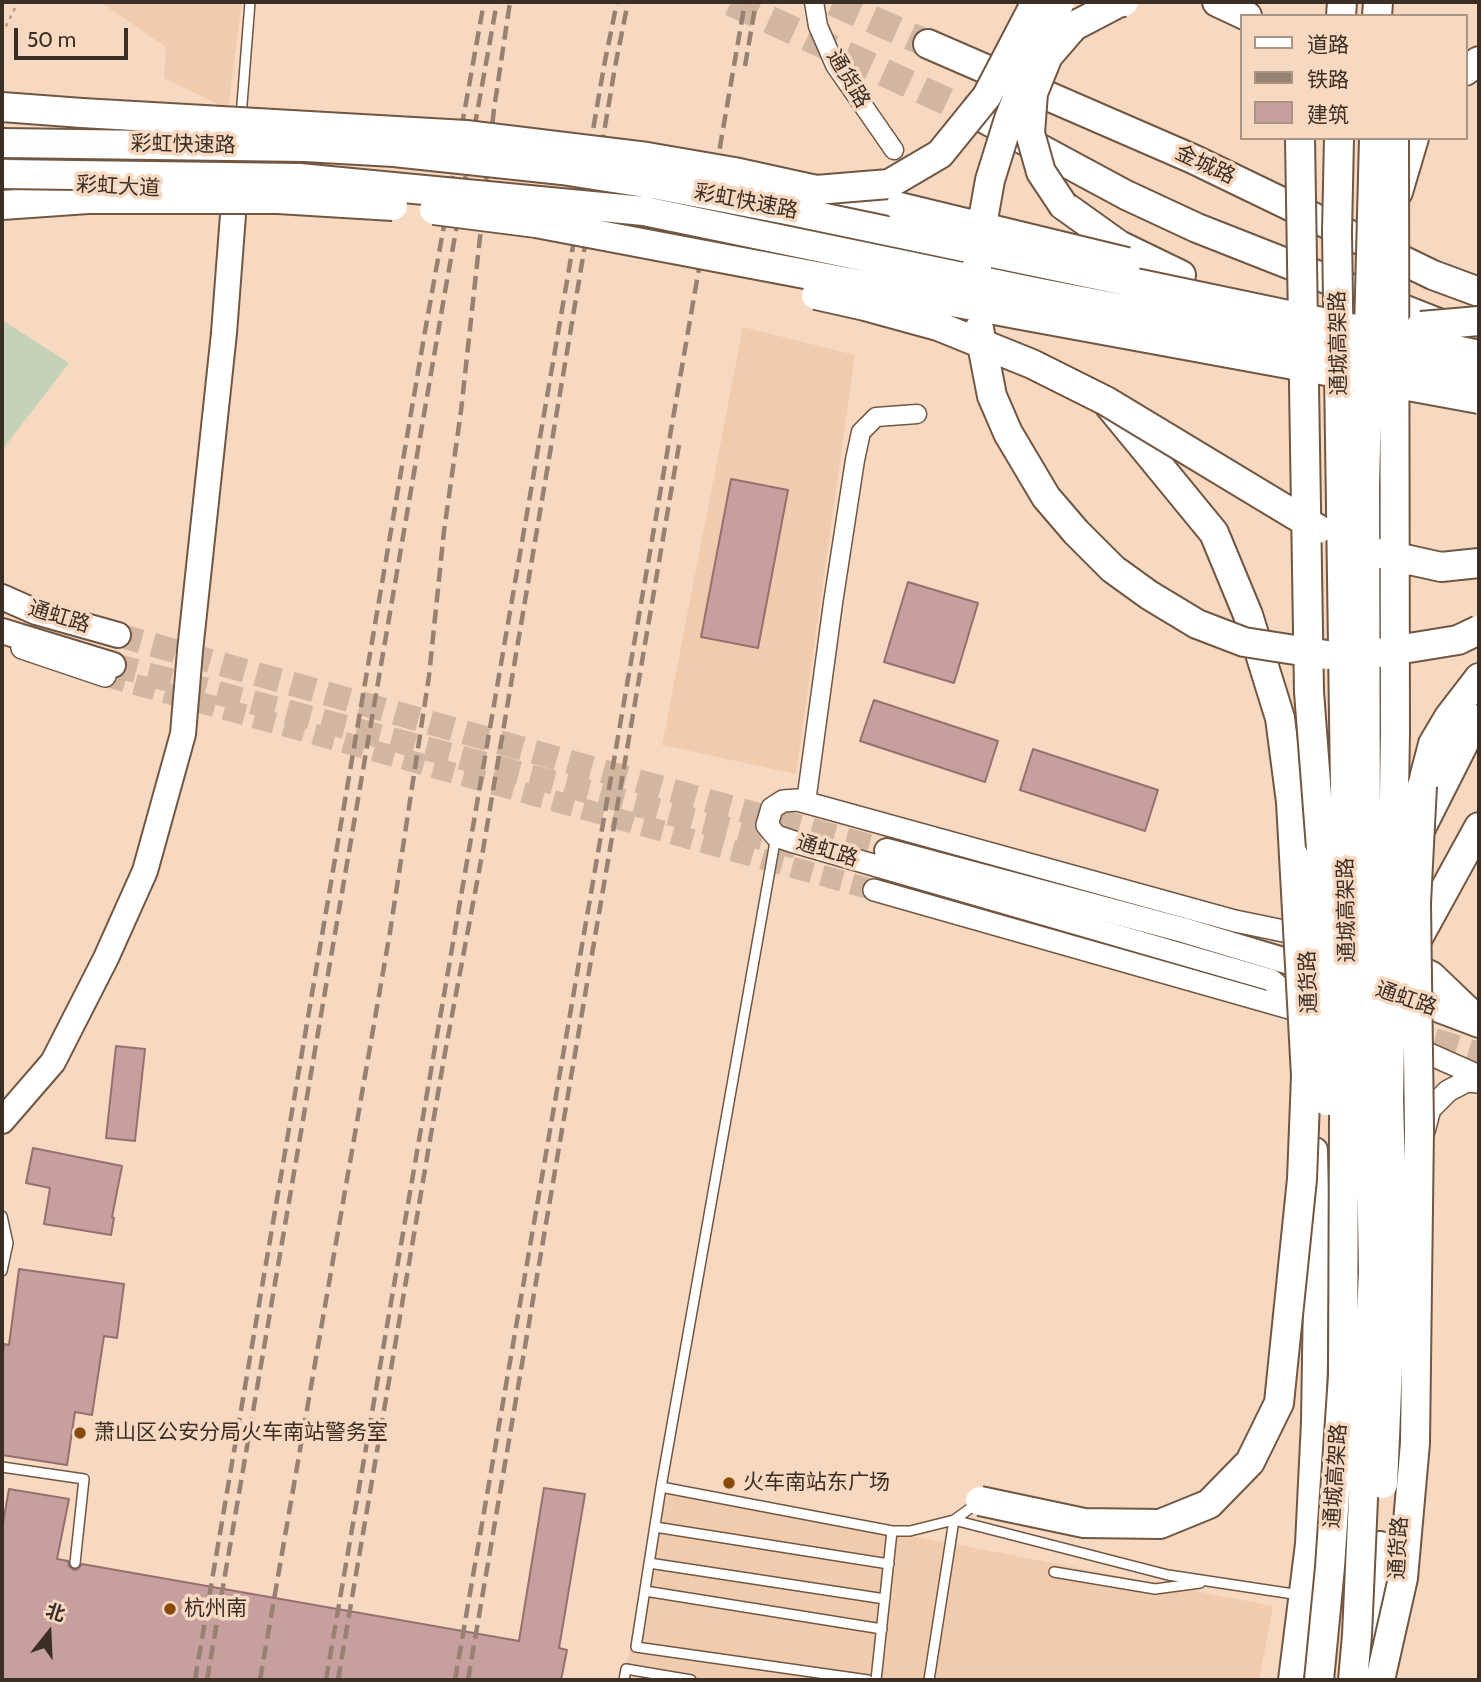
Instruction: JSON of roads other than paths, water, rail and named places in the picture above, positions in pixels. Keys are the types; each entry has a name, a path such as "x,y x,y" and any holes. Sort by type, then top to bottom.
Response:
{"main road":[{"path":"816,190 889,184 940,154 987,96 1036,2"},
{"path":"1060,2 1009,119 994,167 979,242 975,291 983,357 992,396 1008,433 1046,497 1113,569 1197,624 1244,642 1323,655 1388,653 1458,640 1479,630"},
{"path":"1124,2 1074,26 1048,56 1033,93 1030,133 1041,172 1063,205 1119,245 1181,275"},
{"path":"1217,2 1243,14"},
{"name":"金城路","path":"928,44 1193,159 1433,275 1479,292"},
{"path":"2,107 466,135 648,157 900,207 1181,275 1479,338"},
{"path":"2,114 82,113"},
{"path":"985,118 1126,195 1197,228 1479,338"},
{"path":"2,132 93,131 239,136 224,333 183,734 145,871 106,958 53,1062 2,1121"},
{"path":"1300,140 1309,692 1321,848 1333,1307 1343,1377"},
{"name":"通城高架路","path":"1318,1680 1330,1567 1343,1377 1344,1119 1348,992 1339,140"},
{"name":"通城高架路","path":"1353,1680 1358,1622 1373,1270 1366,849 1365,485 1374,140"},
{"path":"1382,1680 1377,1602 1393,1249 1390,1072 1395,733 1394,140"},
{"path":"1394,204 1413,140"},
{"name":"彩虹快速路","path":"2,142 305,147 394,152 562,170 787,210 1479,355"},
{"name":"彩虹快速路","path":"2,174 299,178 644,212 1048,295 1479,378"},
{"name":"彩虹大道","path":"2,185 88,184 235,195"},
{"path":"2,198 278,199 407,206 536,223 1479,399"},
{"path":"2,205 88,199"},
{"path":"536,223 634,260 865,306 938,326 1032,364 1106,401 1348,546 1441,567 1479,563"},
{"path":"1421,326 1479,321"},
{"path":"980,1501 1084,1523 1160,1524 1209,1504 1217,1496 1250,1462 1279,1403 1302,1179 1306,1076 1291,802 1280,718 1248,615 1214,533 1106,401"},
{"name":"通虹路","path":"2,597 36,612 118,635"},
{"name":"通虹路","path":"2,631 109,671"},
{"path":"1382,1680 1403,1578 1415,1443 1419,1128 1416,903 1422,786 1433,744 1449,717 1479,678"},
{"path":"1303,949 1404,861 1466,739 1479,719"},
{"path":"1291,802 1322,906"},
{"path":"1479,827 1405,961 1432,974 1479,1019"},
{"name":"通虹路","path":"887,851 1169,926 1303,949 1401,995 1479,1026"},
{"name":"通货路","path":"1291,1680 1308,1544 1314,1423 1317,1243 1310,1014 1303,949 1405,961 1398,1040 1408,1289 1406,1429 1392,1680"}],"street":[{"name":"通货路","path":"814,2 818,26 835,65 894,150"},
{"path":"806,802 839,564 861,432 876,417 917,414"},
{"name":"通虹路","path":"2,637 31,652 109,671"},
{"name":"通虹路","path":"1303,949 1235,921 806,802 783,801 772,808 767,825 776,836 1271,980 1310,1014"},
{"name":"通虹路","path":"874,890 1398,1040 1479,1076"},
{"path":"1235,921 1303,949"},
{"path":"1405,1215 1430,1109 1448,1091 1467,1081 1479,1082"}],"lane":[{"path":"239,136 250,2"},
{"path":"776,836 661,1487 636,1647 868,1680"},
{"path":"2,1216 8,1243 2,1270"},
{"path":"2,1468 84,1479 75,1563"},
{"path":"661,1487 892,1531 910,1531 954,1520 980,1501"},
{"path":"954,1520 1167,1575 1302,1595"},
{"path":"929,1680 954,1520"},
{"path":"655,1527 889,1564"},
{"path":"876,1680 892,1531"},
{"path":"649,1563 885,1599"},
{"path":"1054,1572 1155,1589 1212,1581"},
{"path":"645,1591 882,1629"},
{"path":"624,1680 626,1669 691,1680"}],"tunnel":[{"path":"731,2 985,119"},
{"path":"833,2 928,44"},
{"path":"118,635 887,851"},
{"path":"113,665 796,847"},
{"path":"105,676 874,890"},
{"path":"1400,1029 1479,1054"}],"railway":[{"path":"195,1680 424,337 484,2"},
{"path":"207,1680 497,2"},
{"path":"260,1680 390,932 429,676 494,109 510,2"},
{"path":"326,1680 617,2"},
{"path":"338,1680 628,2"},
{"path":"455,1680 745,2"},
{"path":"745,66 756,2"},
{"path":"468,1680 679,445"}],"place":[{"name":"萧山区公安分局火车南站警务室","path":"80,1433"},
{"name":"火车南站东广场","path":"729,1483"},
{"name":"杭州南","path":"170,1609"}]}
